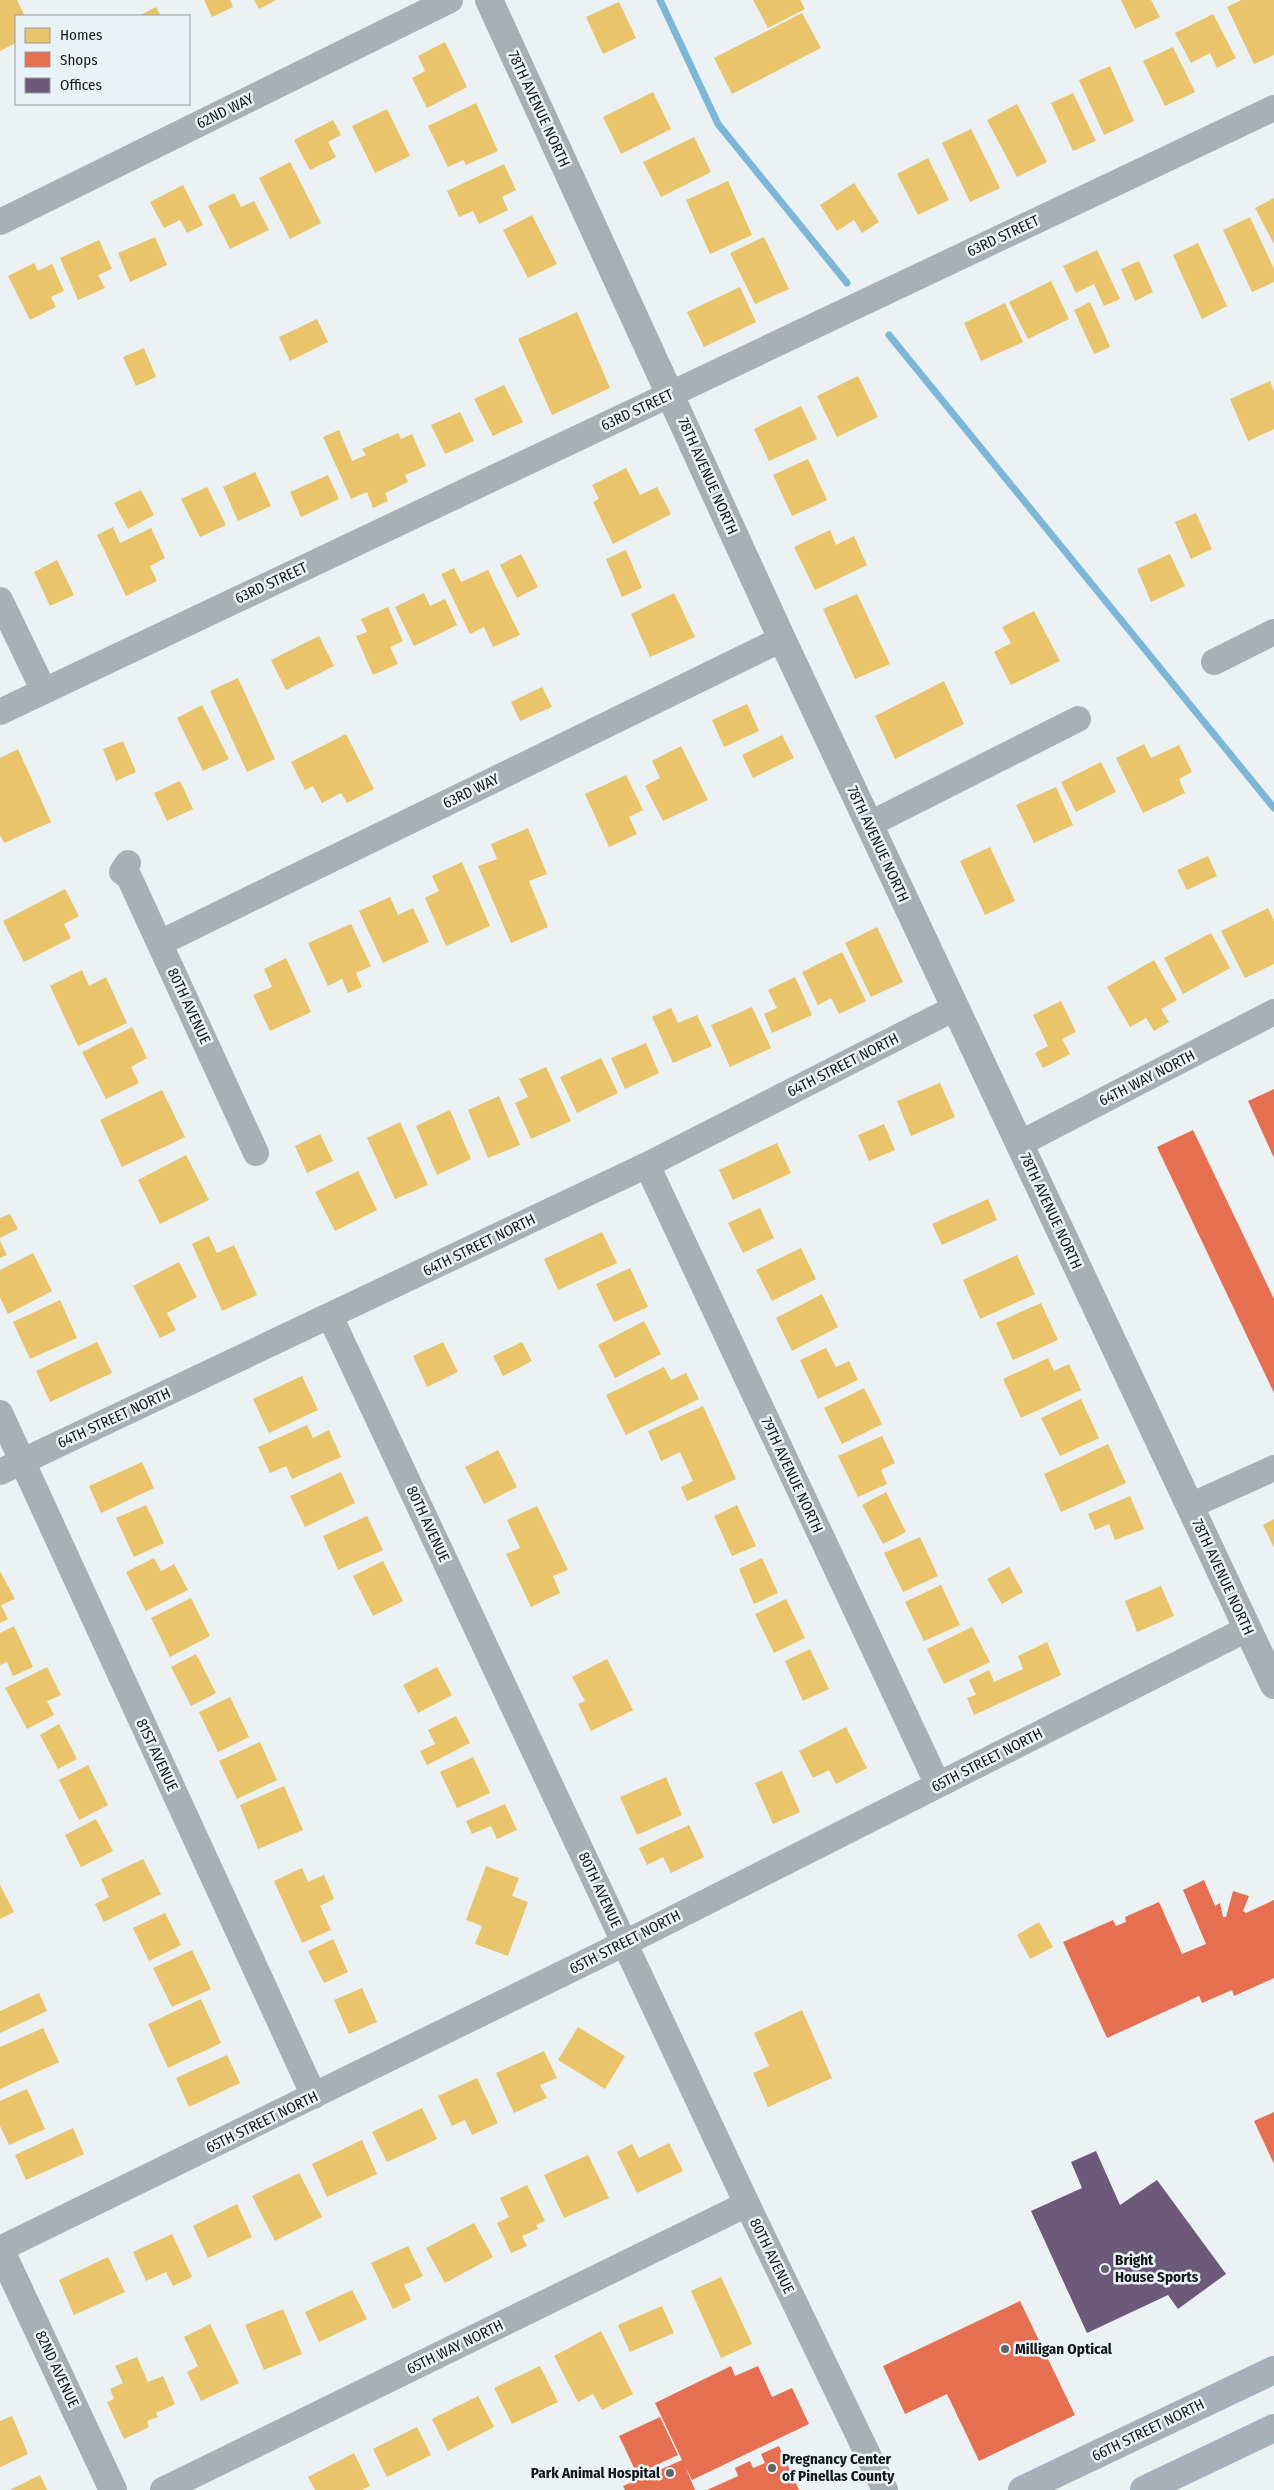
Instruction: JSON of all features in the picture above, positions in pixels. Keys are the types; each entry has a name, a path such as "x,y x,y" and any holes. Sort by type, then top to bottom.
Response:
{"main road":[{"name":"66TH STREET NORTH","path":"1022,2490 1274,2370"},
{"path":"1144,2490 1274,2428"}],"street":[{"name":"62ND WAY","path":"0,222 450,0"},
{"name":"78TH AVENUE NORTH","path":"489,0 782,638 1274,1685"},
{"name":"63RD STREET","path":"0,712 1274,108"},
{"path":"0,600 44,691"},
{"path":"1214,662 1274,632"},
{"name":"63RD WAY","path":"160,943 782,638"},
{"path":"870,824 1078,719"},
{"name":"80TH AVENUE","path":"128,863 122,872 129,878 160,943 256,1153"},
{"name":"64TH STREET NORTH","path":"11,1467 647,1164 955,1008"},
{"name":"64TH WAY NORTH","path":"1019,1144 1274,1012"},
{"name":"79TH AVENUE NORTH","path":"647,1164 938,1785"},
{"name":"80TH AVENUE","path":"330,1316 747,2204 884,2490"},
{"name":"81ST AVENUE","path":"0,1413 11,1467 314,2096"},
{"path":"1190,1506 1274,1468"},
{"name":"65TH STREET NORTH","path":"0,2249 625,1943 1247,1629"},
{"name":"65TH WAY NORTH","path":"163,2490 747,2204"},
{"name":"82ND AVENUE","path":"0,2249 113,2490"}],"building: Homes":[{"path":"0,0 17,0 24,15 15,15 15,44 0,51"},
{"path":"204,0 230,0 233,7 212,17"},
{"path":"254,0 276,0 259,9"},
{"path":"753,0 800,0 805,9 768,28"},
{"path":"1121,0 1151,0 1160,17 1135,29"},
{"path":"1241,0 1274,0 1274,55 1254,64 1227,7"},
{"path":"619,2 636,38 603,54 586,17"},
{"path":"156,7 160,15 141,15"},
{"path":"802,13 821,48 732,94 714,58"},
{"path":"1213,14 1236,58 1217,68 1210,53 1191,63 1175,33"},
{"path":"445,42 467,87 427,108 412,78 425,71 418,56"},
{"path":"1173,47 1195,92 1165,106 1143,61"},
{"path":"1110,66 1134,121 1104,135 1079,80"},
{"path":"653,92 671,129 621,154 603,117"},
{"path":"1073,93 1096,141 1073,151 1051,103"},
{"path":"476,103 498,151 466,165 463,160 448,167 428,126"},
{"path":"1017,104 1047,162 1017,177 987,120"},
{"path":"387,109 410,156 375,173 352,126"},
{"path":"333,120 341,135 328,142 336,157 310,170 294,140"},
{"path":"971,129 1000,188 970,202 942,143"},
{"path":"694,137 711,172 661,197 643,162"},
{"path":"928,158 949,200 918,215 897,174"},
{"path":"290,162 321,223 290,239 259,178"},
{"path":"504,164 516,190 502,197 508,210 479,224 473,211 459,217 447,191"},
{"path":"728,181 752,235 710,254 686,200"},
{"path":"854,183 879,222 862,233 854,220 837,231 820,205"},
{"path":"183,185 203,225 187,233 180,220 164,228 150,202"},
{"path":"234,193 241,207 254,201 269,230 230,249 208,206"},
{"path":"1274,198 1274,244 1255,208"},
{"path":"532,215 557,264 528,278 503,230"},
{"path":"1250,217 1274,269 1274,282 1252,292 1223,230"},
{"path":"155,237 167,265 130,282 118,253"},
{"path":"764,237 789,289 755,304 730,253"},
{"path":"99,240 112,269 98,275 105,288 78,300 60,258"},
{"path":"1198,243 1227,306 1202,319 1173,255"},
{"path":"1097,250 1120,299 1104,306 1094,284 1076,293 1063,266"},
{"path":"1139,261 1153,292 1135,301 1121,269"},
{"path":"34,263 38,271 52,264 64,291 51,297 56,307 30,320 8,276"},
{"path":"1051,281 1069,319 1028,339 1009,302"},
{"path":"740,287 756,322 704,347 687,312"},
{"path":"1090,302 1110,347 1094,354 1074,310"},
{"path":"1005,303 1023,342 981,361 964,323"},
{"path":"577,312 610,388 552,415 518,339"},
{"path":"317,319 328,342 290,361 279,337"},
{"path":"144,348 156,377 136,386 123,357"},
{"path":"858,376 878,417 837,437 817,396"},
{"path":"1270,381 1274,391 1274,429 1248,441 1230,399"},
{"path":"504,385 523,422 493,436 474,399"},
{"path":"801,406 817,439 769,461 754,429"},
{"path":"460,412 474,441 445,454 431,425"},
{"path":"339,430 352,461 366,455 362,449 398,433 401,439 412,434 426,466 405,475 408,482 385,493 388,501 373,508 367,492 351,499 323,437"},
{"path":"808,459 827,500 792,516 773,475"},
{"path":"626,468 640,495 657,487 671,514 613,544 593,502 599,499 592,485"},
{"path":"255,472 271,506 238,521 223,487"},
{"path":"328,475 339,499 301,517 290,492"},
{"path":"207,487 226,525 200,537 181,499"},
{"path":"141,490 154,515 128,529 114,503"},
{"path":"1196,513 1212,549 1191,559 1175,522"},
{"path":"113,527 120,543 151,528 165,558 150,566 157,581 126,596 97,535"},
{"path":"830,530 836,545 854,536 867,565 815,590 794,547"},
{"path":"626,550 642,588 622,597 606,559"},
{"path":"521,554 538,587 517,598 500,565"},
{"path":"1170,554 1185,586 1151,602 1137,569"},
{"path":"57,560 74,595 50,606 34,572"},
{"path":"454,568 461,582 488,570 520,635 493,647 484,627 470,634 441,574"},
{"path":"424,593 430,606 445,599 457,625 414,646 395,607"},
{"path":"674,593 695,637 650,657 631,614"},
{"path":"857,594 890,664 855,679 823,609"},
{"path":"388,607 403,641 390,647 398,664 373,675 356,636 367,632 361,619"},
{"path":"1034,611 1060,661 1011,685 994,652 1011,643 1002,627"},
{"path":"319,636 334,666 286,690 271,660"},
{"path":"238,678 275,759 247,772 210,691"},
{"path":"944,681 964,724 895,759 875,716"},
{"path":"542,687 552,707 520,721 511,702"},
{"path":"747,704 759,731 724,747 712,720"},
{"path":"202,705 229,759 203,771 177,718"},
{"path":"346,734 374,789 347,803 341,793 322,803 313,786 305,790 291,762"},
{"path":"782,735 794,758 753,778 742,755"},
{"path":"123,741 136,772 116,781 103,749"},
{"path":"1144,744 1151,758 1179,745 1192,772 1179,779 1185,793 1143,813 1116,758"},
{"path":"681,746 708,800 663,821 645,786 660,778 652,761"},
{"path":"18,749 51,822 4,843 0,835 0,758"},
{"path":"1101,762 1116,792 1076,812 1061,782"},
{"path":"626,775 643,810 629,817 637,834 609,847 585,794"},
{"path":"180,781 193,809 167,821 154,793"},
{"path":"1056,787 1073,825 1034,843 1016,805"},
{"path":"528,828 547,874 529,881 548,927 511,943 478,866 497,859 491,844"},
{"path":"990,847 1015,901 985,915 960,861"},
{"path":"1208,856 1217,876 1187,890 1177,870"},
{"path":"462,862 490,926 446,946 425,898 439,891 432,876"},
{"path":"65,889 79,916 64,924 71,938 24,962 3,921"},
{"path":"390,897 398,915 413,908 429,942 383,963 359,911"},
{"path":"1268,908 1274,921 1274,964 1245,978 1221,931"},
{"path":"351,924 371,966 356,973 362,987 348,993 342,979 328,986 308,943"},
{"path":"877,927 903,982 871,997 845,943"},
{"path":"1211,933 1230,968 1183,994 1164,958"},
{"path":"842,952 866,1001 839,1014 831,998 818,1005 802,972"},
{"path":"286,958 311,1012 270,1031 253,995 272,987 264,969"},
{"path":"1154,960 1177,1000 1161,1009 1169,1022 1154,1031 1146,1018 1130,1027 1107,987"},
{"path":"82,970 89,986 106,977 127,1023 78,1046 50,986"},
{"path":"795,977 812,1015 772,1033 764,1014 777,1008 768,990"},
{"path":"1061,1001 1076,1032 1062,1039 1070,1054 1043,1068 1035,1053 1048,1046 1033,1015"},
{"path":"752,1007 771,1048 730,1067 711,1025"},
{"path":"671,1008 678,1023 697,1015 712,1046 673,1063 652,1017"},
{"path":"132,1027 147,1058 131,1067 139,1083 106,1099 82,1052"},
{"path":"646,1043 659,1073 625,1089 611,1058"},
{"path":"601,1058 618,1093 577,1113 560,1077"},
{"path":"546,1067 571,1121 531,1139 515,1103 528,1097 519,1079"},
{"path":"940,1083 955,1117 911,1136 897,1101"},
{"path":"162,1090 185,1137 122,1167 100,1120"},
{"path":"499,1096 520,1145 488,1158 468,1110"},
{"path":"450,1110 471,1159 437,1175 416,1126"},
{"path":"400,1122 428,1185 395,1199 367,1138"},
{"path":"884,1124 895,1150 869,1161 858,1135"},
{"path":"320,1134 333,1161 307,1173 295,1146"},
{"path":"777,1143 791,1173 733,1200 719,1170"},
{"path":"186,1155 209,1200 160,1224 138,1180"},
{"path":"358,1171 377,1210 335,1231 315,1192"},
{"path":"988,1199 997,1220 942,1245 932,1224"},
{"path":"760,1208 774,1238 743,1253 728,1223"},
{"path":"10,1214 18,1229 0,1238 0,1218"},
{"path":"602,1232 617,1263 558,1290 544,1259"},
{"path":"209,1236 217,1253 234,1245 257,1295 222,1311 192,1244"},
{"path":"0,1241 7,1255 0,1258"},
{"path":"801,1248 816,1279 772,1301 756,1270"},
{"path":"33,1253 52,1291 8,1314 0,1298 0,1270"},
{"path":"1017,1255 1035,1294 980,1319 963,1280"},
{"path":"179,1262 197,1297 167,1313 176,1330 160,1338 133,1286"},
{"path":"630,1268 648,1307 614,1322 596,1284"},
{"path":"822,1294 838,1327 792,1351 776,1318"},
{"path":"60,1300 77,1338 30,1359 13,1322"},
{"path":"1041,1303 1058,1340 1013,1360 996,1323"},
{"path":"644,1321 661,1354 615,1378 598,1345"},
{"path":"97,1342 112,1373 50,1402 36,1371"},
{"path":"443,1342 458,1372 427,1387 413,1356"},
{"path":"522,1342 532,1361 503,1376 493,1356"},
{"path":"826,1348 836,1367 849,1361 858,1380 818,1399 800,1360"},
{"path":"1048,1358 1054,1371 1069,1364 1081,1390 1021,1418 1003,1379"},
{"path":"664,1367 671,1380 686,1373 699,1399 626,1435 606,1395"},
{"path":"302,1376 318,1410 269,1433 253,1399"},
{"path":"864,1388 882,1424 842,1444 824,1408"},
{"path":"1081,1399 1099,1438 1060,1456 1041,1418"},
{"path":"703,1406 736,1479 687,1501 681,1487 693,1481 680,1452 661,1461 648,1431"},
{"path":"307,1425 313,1438 329,1430 341,1457 292,1479 286,1466 270,1473 258,1447"},
{"path":"882,1436 895,1463 881,1470 887,1484 858,1497 838,1456"},
{"path":"1108,1444 1126,1483 1061,1512 1044,1474"},
{"path":"498,1450 517,1487 484,1504 465,1467"},
{"path":"142,1462 154,1488 101,1513 89,1486"},
{"path":"341,1472 355,1503 305,1527 290,1496"},
{"path":"886,1492 906,1532 883,1544 862,1505"},
{"path":"1130,1496 1144,1529 1115,1540 1109,1524 1095,1530 1088,1514"},
{"path":"146,1505 164,1543 134,1557 116,1518"},
{"path":"737,1505 756,1546 732,1556 714,1516"},
{"path":"537,1506 568,1570 553,1576 560,1593 531,1607 506,1554 520,1548 507,1520"},
{"path":"367,1516 383,1550 338,1570 323,1536"},
{"path":"1274,1519 1274,1548 1263,1525"},
{"path":"920,1537 938,1576 903,1592 884,1553"},
{"path":"154,1558 161,1571 174,1564 188,1590 146,1611 126,1572"},
{"path":"762,1558 778,1593 754,1604 739,1569"},
{"path":"383,1561 403,1601 373,1616 353,1576"},
{"path":"1009,1567 1023,1592 1002,1604 987,1579"},
{"path":"0,1571 15,1599 1,1605 8,1619 0,1623"},
{"path":"941,1585 960,1625 924,1641 905,1602"},
{"path":"1161,1586 1174,1616 1137,1632 1125,1601"},
{"path":"191,1598 210,1636 170,1657 151,1618"},
{"path":"786,1599 805,1638 774,1653 755,1614"},
{"path":"14,1626 33,1667 13,1676 7,1662 0,1665 0,1633"},
{"path":"972,1627 990,1662 944,1684 927,1649"},
{"path":"1047,1642 1061,1675 974,1715 967,1698 976,1695 969,1680 989,1670 994,1682 1023,1669 1018,1656"},
{"path":"810,1649 829,1689 803,1701 785,1661"},
{"path":"196,1654 216,1693 191,1706 171,1667"},
{"path":"607,1659 633,1710 591,1731 578,1704 585,1701 572,1677"},
{"path":"47,1667 61,1695 47,1701 54,1715 27,1729 5,1688"},
{"path":"437,1667 452,1695 418,1713 403,1685"},
{"path":"230,1697 249,1737 218,1752 199,1712"},
{"path":"456,1716 470,1743 427,1765 420,1751 435,1744 428,1730"},
{"path":"59,1724 77,1759 58,1769 40,1735"},
{"path":"846,1727 867,1768 836,1784 829,1770 813,1778 799,1751"},
{"path":"260,1742 277,1780 237,1799 219,1761"},
{"path":"473,1757 490,1793 457,1808 440,1772"},
{"path":"88,1765 108,1805 79,1820 59,1780"},
{"path":"782,1771 800,1812 773,1824 755,1783"},
{"path":"666,1777 682,1815 637,1835 620,1797"},
{"path":"284,1786 303,1830 258,1849 240,1805"},
{"path":"505,1804 517,1830 497,1839 491,1826 472,1834 466,1821"},
{"path":"96,1819 113,1851 81,1867 65,1835"},
{"path":"689,1825 704,1857 671,1873 663,1857 647,1865 639,1848"},
{"path":"143,1859 161,1894 104,1922 95,1904 109,1897 101,1879"},
{"path":"486,1866 519,1878 512,1896 528,1902 508,1956 475,1944 482,1926 466,1920"},
{"path":"302,1868 308,1882 324,1875 334,1899 320,1906 331,1930 302,1943 274,1881"},
{"path":"0,1885 14,1912 0,1919"},
{"path":"165,1913 181,1945 149,1961 133,1928"},
{"path":"1039,1922 1053,1947 1030,1959 1017,1935"},
{"path":"333,1939 348,1972 324,1983 308,1951"},
{"path":"192,1950 211,1989 172,2007 153,1968"},
{"path":"362,1988 377,2022 349,2034 334,2000"},
{"path":"39,1993 47,2011 0,2033 0,2011"},
{"path":"201,1999 221,2043 168,2068 148,2024"},
{"path":"802,2010 832,2078 768,2107 753,2073 769,2066 754,2033"},
{"path":"578,2027 625,2056 605,2089 558,2060"},
{"path":"43,2028 59,2062 0,2089 0,2047"},
{"path":"544,2051 557,2078 540,2085 547,2098 514,2113 496,2073"},
{"path":"227,2055 240,2083 189,2107 176,2078"},
{"path":"477,2078 498,2123 472,2135 465,2120 452,2126 438,2096"},
{"path":"27,2089 45,2129 9,2145 0,2126 0,2101"},
{"path":"422,2108 437,2139 387,2162 372,2132"},
{"path":"73,2128 84,2154 26,2180 15,2155"},
{"path":"362,2140 377,2174 327,2197 312,2164"},
{"path":"669,2143 683,2171 637,2193 617,2152 632,2144 639,2158"},
{"path":"588,2155 609,2198 564,2218 544,2175"},
{"path":"299,2173 322,2217 275,2241 252,2196"},
{"path":"527,2185 545,2221 536,2225 538,2229 522,2236 527,2246 511,2253 497,2223 509,2217 500,2198"},
{"path":"237,2204 252,2237 208,2258 193,2226"},
{"path":"474,2223 493,2257 445,2283 426,2248"},
{"path":"172,2234 192,2277 173,2286 166,2272 146,2281 133,2252"},
{"path":"408,2246 423,2276 404,2285 411,2300 393,2309 371,2263"},
{"path":"108,2257 125,2292 74,2315 59,2280"},
{"path":"721,2277 752,2344 721,2358 691,2291"},
{"path":"352,2290 367,2319 319,2342 305,2312"},
{"path":"662,2306 674,2333 630,2352 618,2325"},
{"path":"283,2309 302,2354 264,2370 245,2325"},
{"path":"210,2324 239,2383 201,2401 187,2372 198,2366 184,2337"},
{"path":"601,2331 633,2394 602,2410 593,2394 578,2402 554,2356"},
{"path":"137,2357 148,2382 163,2376 175,2404 156,2413 158,2417 147,2421 149,2427 124,2439 107,2402 114,2399 110,2389 123,2383 115,2366"},
{"path":"540,2366 558,2402 512,2424 494,2388"},
{"path":"478,2396 494,2427 448,2451 432,2419"},
{"path":"12,2416 28,2454 0,2467 0,2421"},
{"path":"417,2427 431,2455 387,2477 373,2449"},
{"path":"354,2453 370,2486 362,2490 315,2490 308,2477"},
{"path":"40,2475 47,2490 10,2490"}],"building: Shops":[{"path":"1274,1089 1274,1158 1248,1101"},
{"path":"1193,1130 1274,1299 1274,1393 1157,1147"},
{"path":"1204,1880 1215,1906 1220,1903 1223,1917 1226,1917 1233,1891 1249,1896 1243,1911 1246,1913 1274,1900 1274,1978 1234,1996 1232,1990 1202,2003 1199,1996 1107,2038 1063,1942 1113,1920 1116,1926 1126,1922 1125,1917 1159,1902 1182,1954 1206,1944 1183,1890"},
{"path":"1274,2112 1274,2164 1254,2121"},
{"path":"1020,2301 1075,2415 979,2461 947,2394 905,2414 883,2366"},
{"path":"731,2366 735,2376 758,2366 772,2397 792,2388 809,2424 692,2480 685,2466 695,2490 625,2490 623,2486 682,2460 655,2403"},
{"path":"660,2417 678,2455 637,2474 619,2436"},
{"name":"Pregnancy Center of Pinellas County","path":"779,2446 799,2490 707,2490 738,2476 735,2468 750,2461 753,2468 765,2463 761,2454"}],"building: Offices":[{"path":"1096,2151 1120,2205 1157,2180 1226,2274 1178,2309 1168,2295 1087,2333 1031,2211 1082,2188 1071,2162"}],"waterway":[{"path":"660,0 718,124 847,283"},
{"path":"889,335 1274,808"}],"place":[{"name":"Bright House Sports","path":"1105,2269"},
{"name":"Milligan Optical","path":"1005,2349"},
{"name":"Pregnancy Center of Pinellas County","path":"772,2468"},
{"name":"Park Animal Hospital","path":"670,2473"}]}
